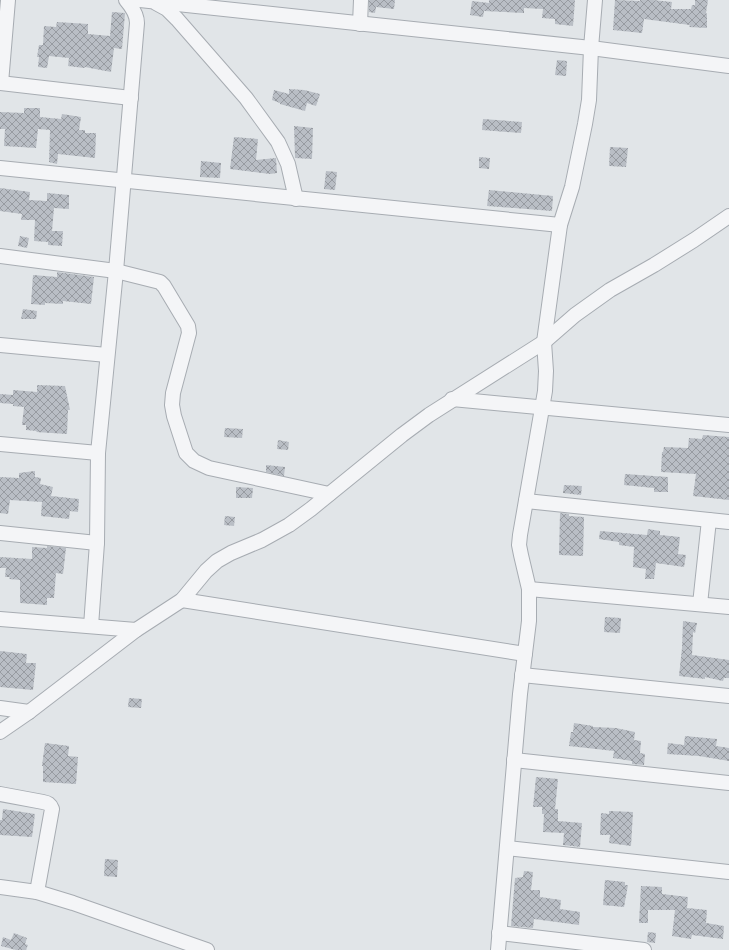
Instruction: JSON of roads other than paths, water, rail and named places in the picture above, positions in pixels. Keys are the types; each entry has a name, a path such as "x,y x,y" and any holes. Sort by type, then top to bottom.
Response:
{"street":[{"path":"8,0 1,83 131,98"},
{"path":"91,626 97,543 98,453 116,271 137,19 131,6 126,0"},
{"path":"140,0 591,48 729,66"},
{"path":"360,24 361,0"},
{"path":"498,950 514,760 528,621 529,589 519,545 522,519 546,391 544,342 560,225 572,187 589,100 595,0"},
{"path":"154,2 167,10 177,19 246,98 265,123 278,142 288,164 296,199"},
{"path":"0,168 560,225"},
{"path":"0,732 136,630 182,600 206,571 217,561 231,553 262,540 289,525 402,435 452,400 544,342 575,315 610,290 694,240 729,216"},
{"path":"0,256 116,271 160,282 164,286 188,326 189,332 188,342 173,393 172,405 186,453 194,461 209,468 329,494"},
{"path":"0,345 107,355"},
{"path":"452,400 729,425"},
{"path":"0,444 98,453"},
{"path":"526,501 729,522"},
{"path":"700,604 709,520"},
{"path":"0,533 97,543"},
{"path":"529,589 729,607"},
{"path":"182,600 525,654"},
{"path":"0,618 136,630"},
{"path":"522,675 729,696"},
{"path":"0,708 28,712"},
{"path":"514,760 729,783"},
{"path":"0,794 47,803 52,809 37,892"},
{"path":"507,848 729,872"},
{"path":"0,887 37,892 207,950"},
{"path":"499,933 644,950"}]}
